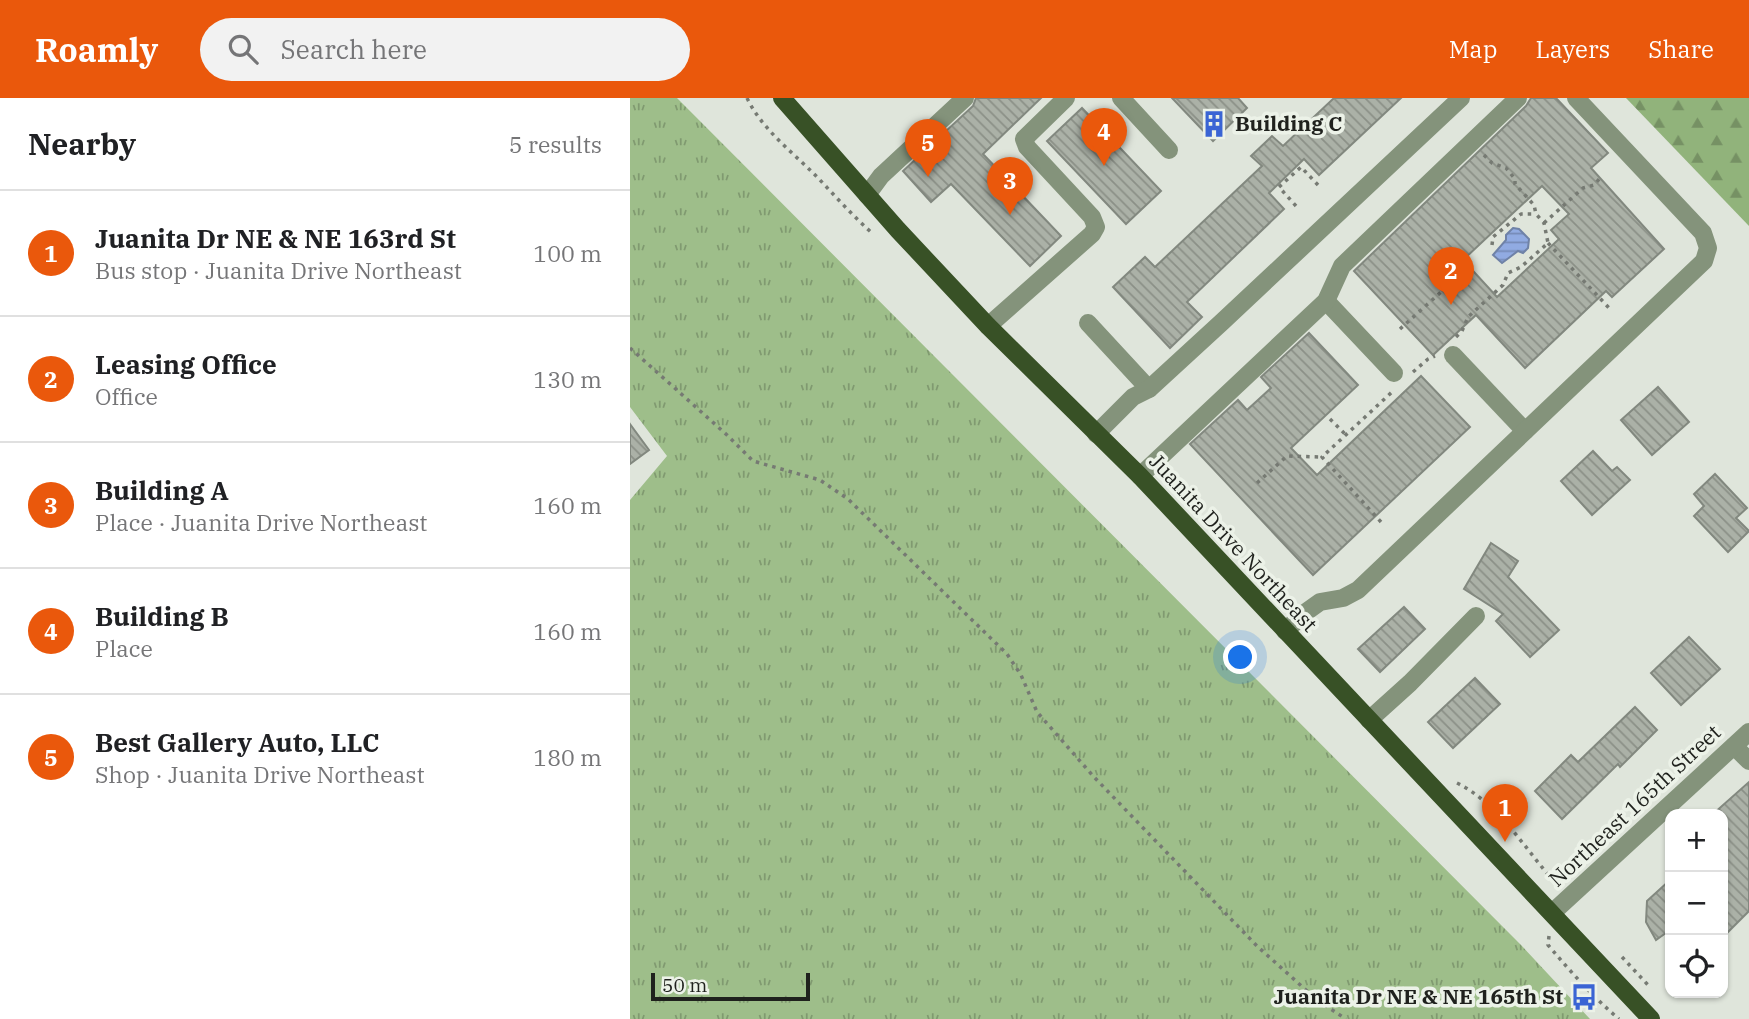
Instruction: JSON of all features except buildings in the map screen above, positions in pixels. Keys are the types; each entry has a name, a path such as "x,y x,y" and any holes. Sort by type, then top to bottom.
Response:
{"main road":[{"name":"Juanita Drive Northeast","path":"782,98 898,230 988,326 1140,476 1651,1019"}],"street":[{"path":"867,195 881,176 965,98"},
{"path":"988,326 1092,234 1096,227 1092,217 1027,147 1024,139 1066,98"},
{"path":"1121,98 1169,150"},
{"path":"1096,433 1133,397 1149,388 1461,98"},
{"path":"1140,476 1326,301 1342,265 1518,98"},
{"path":"1285,631 1320,602 1343,598 1358,590 1704,261 1709,248 1703,233 1576,98"},
{"path":"1326,301 1403,374"},
{"path":"1088,323 1149,388"},
{"path":"1450,348 1525,431"},
{"path":"1369,720 1476,616"},
{"name":"Northeast 165th Street","path":"1552,913 1749,732"},
{"path":"1734,746 1749,761"}],"path":[{"path":"747,98 754,114 859,221"},
{"path":"1471,142 1492,163 1506,168 1515,179 1515,184 1534,205 1536,214 1544,223 1548,243 1610,309"},
{"path":"1296,206 1279,187 1301,167 1318,185"},
{"path":"1544,223 1583,188 1594,184 1601,177"},
{"path":"1492,245 1493,237 1521,214 1536,214"},
{"path":"1403,374 1450,348 1468,317 1503,285 1508,273 1521,267 1548,243"},
{"path":"1400,329 1441,292"},
{"path":"630,348 753,461 820,480 848,499 1007,654 1021,675 1037,712 1094,777 1257,946 1317,1000 1346,1019"},
{"path":"1257,483 1287,456 1322,457 1391,393"},
{"path":"1331,419 1346,435"},
{"path":"1322,457 1381,522"},
{"path":"1457,783 1486,803 1525,844 1545,872"},
{"path":"1552,913 1548,944 1619,1019"}],"green space":[{"path":"630,98 677,98 1521,945 1590,1019 630,1019 630,500 667,456 630,407"},
{"path":"1626,98 1749,98 1749,226"}],"water":[{"path":"1513,228 1519,229 1529,239 1528,248 1523,253 1518,251 1502,263 1493,255"}],"place":[{"name":"Building C","path":"1214,124"},
{"name":"Building B","path":"1104,166"},
{"name":"Best Gallery Auto, LLC","path":"928,177"},
{"name":"Building A","path":"1010,215"},
{"name":"Leasing Office","path":"1451,305"},
{"name":"Juanita Dr NE & NE 163rd St","path":"1505,842"},
{"name":"Juanita Dr NE & NE 165th St","path":"1584,997"}]}
